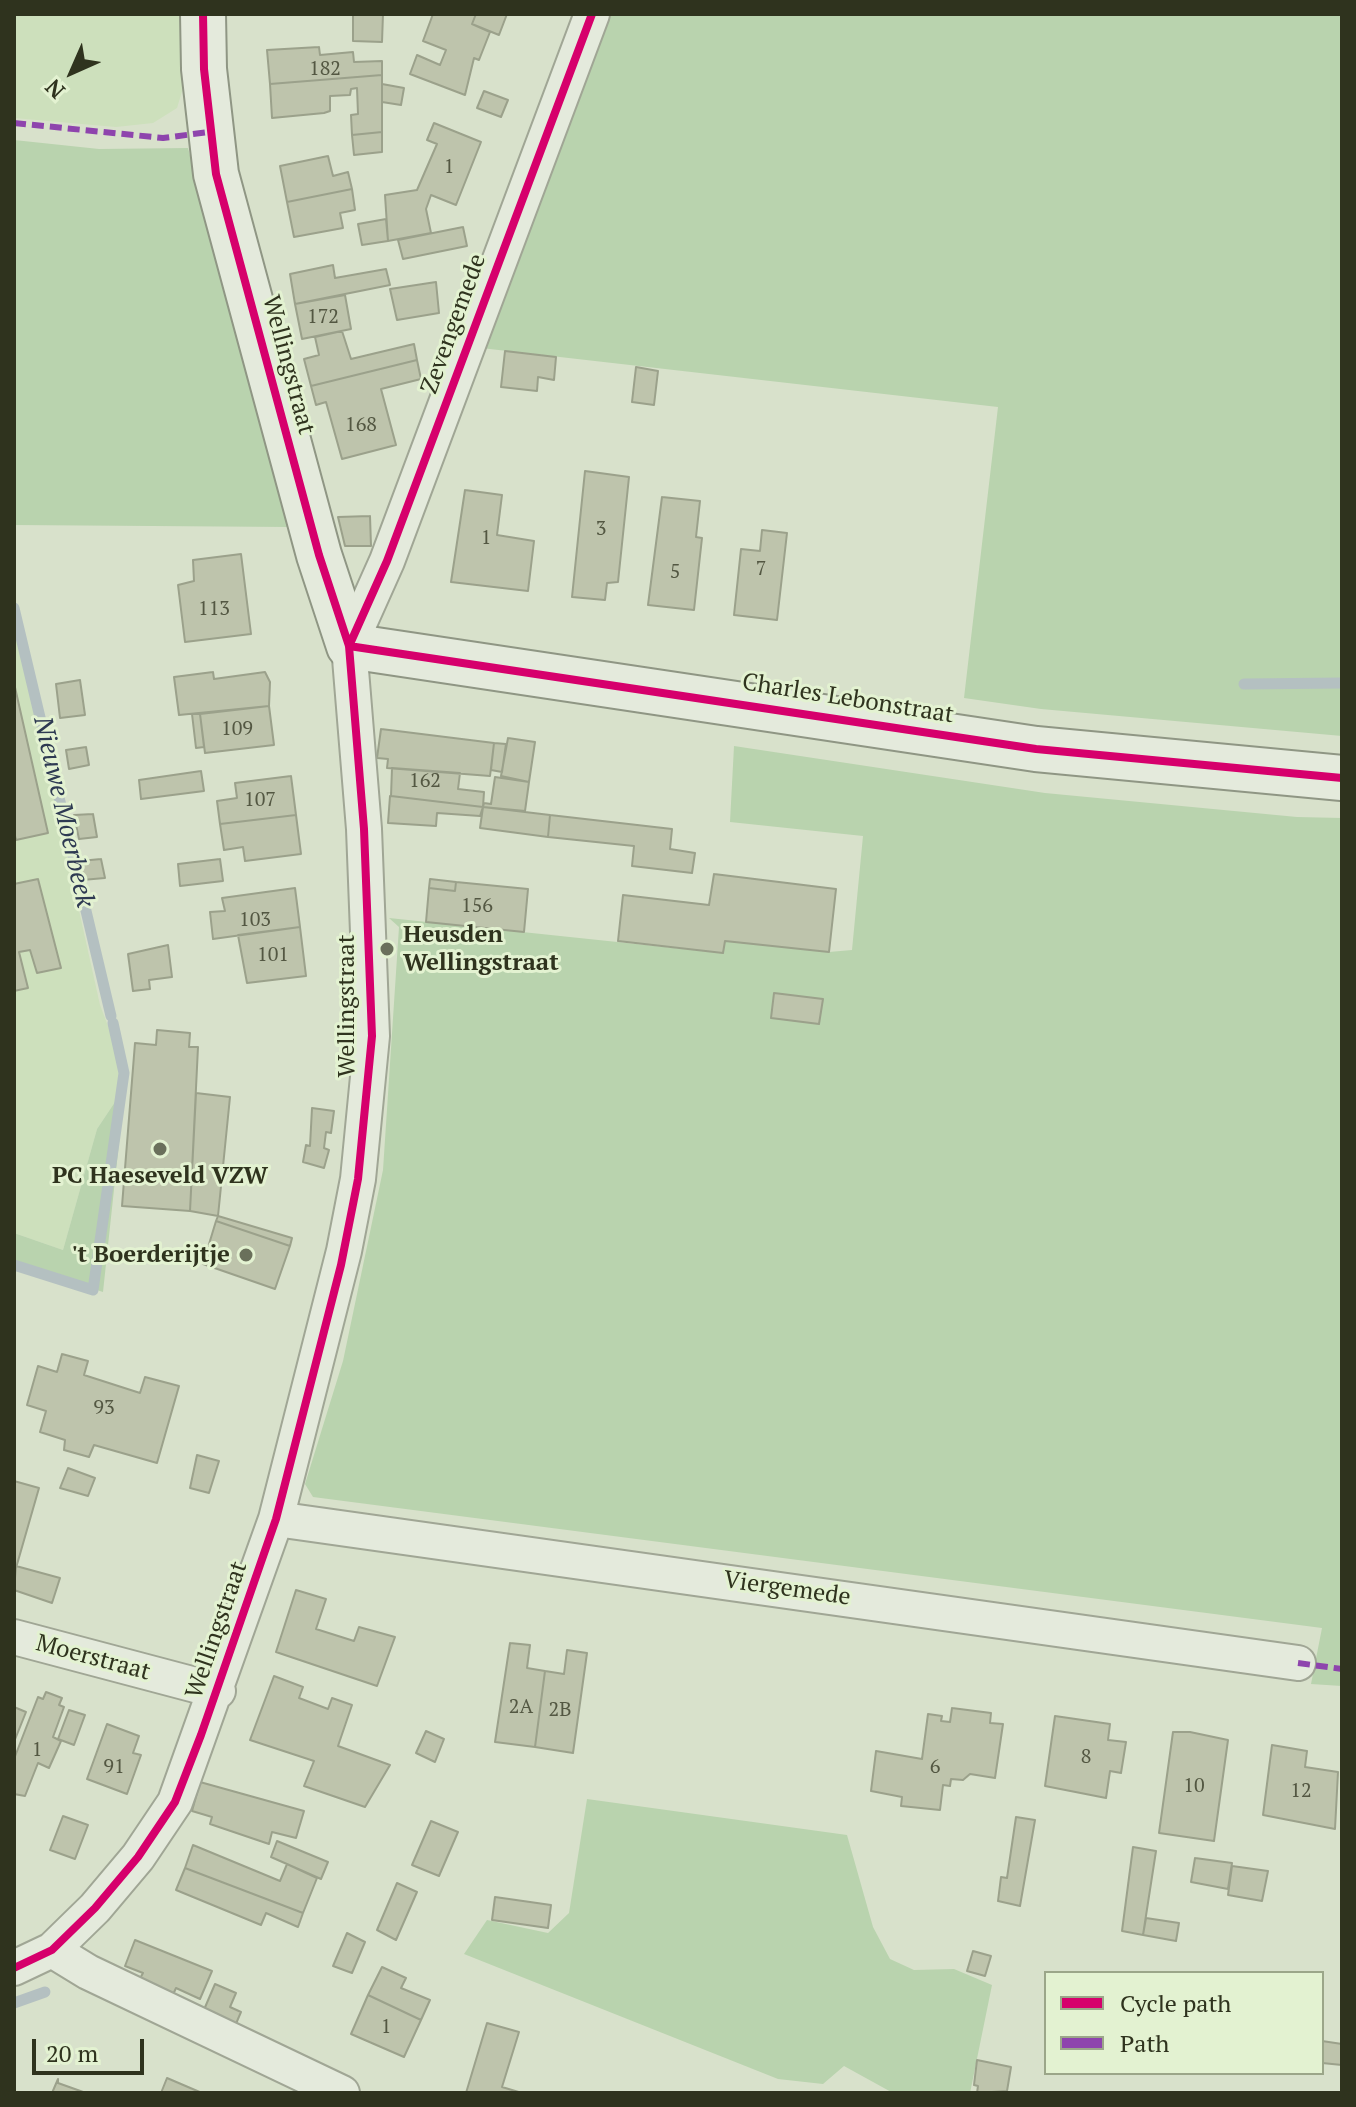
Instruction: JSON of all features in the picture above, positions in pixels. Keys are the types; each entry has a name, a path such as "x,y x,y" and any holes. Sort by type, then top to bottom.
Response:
{"main road":[{"name":"Wellingstraat","path":"203,14 205,85 216,174 317,548 349,646"},
{"name":"Charles Lebonstraat","path":"349,646 1036,749 1342,778"}],"street":[{"name":"Zevengemede","path":"349,646 387,561 592,14"},
{"name":"Wellingstraat","path":"14,1968 52,1950 95,1908 138,1857 175,1802 218,1691 276,1519 344,1251 358,1179 372,1036 364,829 349,646"},
{"name":"Viergemede","path":"276,1519 1298,1663"},
{"name":"Moerstraat","path":"14,1637 218,1691"},
{"path":"52,1950 88,1972 342,2093"}],"green space":[{"path":"14,14 185,14 186,78 177,108 153,123 116,127 14,118"},
{"path":"609,14 1342,14 1342,736 1041,709 964,698 998,407 481,348"},
{"path":"14,140 99,149 188,148 290,527 14,525"},
{"path":"14,618 100,1005 121,1060 125,1087 97,1129 63,1250 14,1233"},
{"path":"734,746 1045,793 1297,817 1342,818 1342,1686 1311,1684 1322,1628 313,1497 305,1484 343,1361 383,1170 399,927 389,918 722,953 725,941 829,952 852,950 863,836 730,822"},
{"path":"125,1087 103,1292 14,1263 14,1233 63,1250 97,1129"},
{"path":"587,1799 847,1835 873,1927 890,1959 914,1970 954,1969 992,1985 970,2093 893,2093 844,2066 823,2084 778,2079 464,1954 487,1920 548,1933 569,1913"}],"building":[{"path":"353,14 383,14 382,42 353,41"},
{"path":"433,14 476,14 472,24 490,32 479,60 474,58 465,95 410,74 417,55 440,65 446,50 423,41"},
{"path":"476,14 507,14 499,35 472,24"},
{"path":"319,47 320,55 353,52 354,62 382,61 382,75 270,84 267,50"},
{"path":"382,75 382,132 352,135 351,115 358,114 357,88 351,89 350,95 330,96 330,111 272,118 270,84"},
{"path":"382,84 404,88 401,105 382,102"},
{"path":"484,91 508,100 501,117 477,108"},
{"path":"434,123 481,142 456,205 431,195 426,209 431,233 388,241 385,195 417,190 437,144 427,140"},
{"path":"382,132 382,152 354,155 352,135"},
{"path":"328,156 333,176 348,172 352,189 287,202 280,166"},
{"path":"352,189 355,210 340,213 343,228 294,237 287,202"},
{"path":"386,219 388,241 362,245 358,224"},
{"path":"463,227 467,246 403,259 398,240"},
{"path":"333,265 335,278 386,269 390,285 295,304 290,274"},
{"path":"436,282 439,313 397,320 390,289"},
{"path":"345,295 351,329 302,339 295,304"},
{"path":"342,331 351,359 414,344 417,360 311,386 304,359 319,355 315,337"},
{"path":"505,351 556,357 554,380 538,377 537,391 501,387"},
{"path":"417,360 421,379 381,389 396,445 342,459 326,402 316,405 311,386"},
{"path":"636,367 658,371 654,405 632,402"},
{"path":"585,471 629,477 618,582 607,583 605,600 572,597"},
{"path":"465,490 502,495 497,535 534,541 528,591 451,582"},
{"path":"662,497 700,501 696,537 702,538 694,610 648,605"},
{"path":"370,516 371,546 345,546 338,517"},
{"path":"762,530 787,533 777,620 734,615 741,549 760,551"},
{"path":"241,554 251,634 185,642 178,585 194,581 193,560"},
{"path":"213,672 214,679 265,672 270,682 269,706 179,715 174,677"},
{"path":"80,680 85,715 60,718 56,684"},
{"path":"14,683 48,833 16,840 14,832"},
{"path":"269,706 274,745 205,753 200,714"},
{"path":"192,714 200,714 204,747 196,748"},
{"path":"381,729 494,743 490,776 387,768 388,759 377,758"},
{"path":"508,738 535,742 529,782 501,776"},
{"path":"494,743 506,744 502,772 491,770"},
{"path":"86,747 89,765 69,769 66,750"},
{"path":"392,768 460,773 458,789 484,792 483,807 391,796"},
{"path":"201,771 204,791 141,799 139,780"},
{"path":"291,776 296,815 220,824 217,801 237,798 235,783"},
{"path":"495,777 529,782 525,811 483,807 484,803 491,804"},
{"path":"390,796 483,807 480,816 437,813 436,826 388,823"},
{"path":"483,807 550,815 548,837 480,828"},
{"path":"93,814 97,837 79,839 74,815"},
{"path":"296,815 301,854 245,861 243,847 224,850 220,824"},
{"path":"550,815 672,829 670,849 695,853 692,873 632,866 634,846 548,837"},
{"path":"101,859 105,878 82,880 80,861"},
{"path":"220,859 223,881 180,886 178,864"},
{"path":"714,874 836,889 829,952 725,941 723,953 618,941 623,895 709,905"},
{"path":"38,879 61,968 37,973 30,950 19,952 28,988 14,991 14,884"},
{"path":"430,879 456,882 455,891 429,888"},
{"path":"456,882 528,889 524,932 426,922 429,888 455,891"},
{"path":"295,888 300,927 213,939 210,912 225,911 222,898"},
{"path":"300,927 306,976 247,983 238,935"},
{"path":"168,945 172,977 149,980 150,989 133,991 128,954"},
{"path":"774,993 823,999 819,1024 771,1018"},
{"name":"PC Haeseveld VZW","path":"157,1030 190,1033 189,1047 198,1047 190,1211 122,1206 135,1043 156,1045"},
{"path":"196,1093 230,1097 218,1216 190,1211"},
{"path":"312,1108 334,1111 331,1133 326,1132 324,1148 329,1150 324,1168 303,1162 306,1145 310,1146"},
{"path":"218,1216 292,1238 290,1246 216,1221"},
{"name":"'t Boerderijtje","path":"216,1221 290,1246 275,1289 203,1264"},
{"path":"62,1354 88,1361 84,1375 140,1393 145,1377 179,1386 157,1463 94,1445 89,1457 64,1450 65,1440 40,1432 46,1411 27,1405 38,1366 57,1372"},
{"path":"197,1455 219,1461 209,1493 190,1488"},
{"path":"68,1468 95,1478 88,1496 60,1488"},
{"path":"14,1481 39,1488 16,1568 14,1567"},
{"path":"16,1566 60,1578 52,1603 14,1590"},
{"path":"296,1590 326,1599 316,1629 354,1641 359,1627 395,1637 377,1686 276,1652"},
{"path":"510,1643 530,1645 527,1668 545,1671 535,1747 495,1742"},
{"path":"567,1650 587,1653 573,1753 535,1747 545,1671 564,1674"},
{"path":"274,1676 303,1687 299,1698 328,1709 332,1698 352,1705 338,1746 390,1765 365,1807 304,1786 314,1761 250,1740"},
{"path":"46,1692 62,1698 59,1705 64,1707 53,1737 61,1741 49,1768 38,1763 25,1796 14,1794 14,1759 38,1697 43,1699"},
{"path":"14,1707 26,1712 14,1742"},
{"path":"952,1708 991,1713 990,1723 1003,1724 995,1778 970,1774 963,1780 951,1779 950,1786 943,1785 940,1810 901,1806 902,1797 871,1791 876,1751 922,1759 928,1714 942,1716 941,1721 950,1722"},
{"path":"69,1710 85,1715 74,1745 58,1739"},
{"path":"1055,1716 1110,1724 1108,1740 1126,1742 1121,1773 1110,1771 1106,1798 1045,1786"},
{"path":"107,1724 139,1736 133,1753 141,1755 127,1794 87,1779"},
{"path":"426,1731 444,1739 435,1762 416,1753"},
{"path":"1173,1732 1190,1732 1228,1740 1214,1841 1159,1833"},
{"path":"1272,1745 1307,1751 1305,1767 1338,1772 1335,1829 1263,1815"},
{"path":"200,1782 304,1811 296,1838 272,1832 269,1844 210,1824 212,1817 192,1811"},
{"path":"63,1816 88,1825 75,1859 50,1850"},
{"path":"1016,1817 1035,1820 1020,1906 998,1901 1001,1877 1007,1878"},
{"path":"431,1821 458,1832 439,1876 412,1865"},
{"path":"277,1841 328,1862 321,1879 271,1857"},
{"path":"193,1845 280,1881 287,1864 317,1878 303,1913 185,1868"},
{"path":"1133,1847 1156,1851 1143,1935 1122,1931"},
{"path":"1195,1858 1232,1863 1228,1889 1191,1882"},
{"path":"1232,1866 1268,1871 1262,1901 1228,1895"},
{"path":"185,1868 303,1913 298,1927 266,1913 261,1925 176,1890"},
{"path":"397,1883 417,1892 396,1940 377,1930"},
{"path":"495,1897 551,1905 548,1928 492,1920"},
{"path":"1146,1918 1179,1923 1176,1941 1143,1935"},
{"path":"347,1933 365,1942 352,1973 333,1966"},
{"path":"135,1940 212,1971 200,1999 176,1988 171,1999 137,1984 143,1973 125,1966"},
{"path":"973,1951 991,1956 985,1976 967,1971"},
{"path":"382,1967 406,1978 401,1988 430,2000 421,2020 368,1995"},
{"path":"215,1984 236,1993 230,2007 241,2012 235,2026 203,2012"},
{"path":"368,1995 421,2020 404,2057 351,2034"},
{"path":"487,2023 519,2032 502,2087 522,2093 466,2093"},
{"path":"1324,2041 1342,2044 1342,2065 1324,2063"},
{"path":"977,2060 1011,2067 1007,2091 977,2093 978,2086 974,2085"},
{"path":"167,2078 202,2093 161,2093"},
{"path":"58,2079 58,2083 86,2093 52,2093"}],"waterway":[{"name":"Nieuwe Moerbeek","path":"14,608 111,1016"},
{"path":"1244,684 1342,683"},
{"name":"Nieuwe Moerbeek","path":"14,1265 93,1290 124,1073 113,1023"},
{"path":"14,2003 45,1992"}],"marked path":[{"path":"14,123 163,138 209,132"},
{"path":"1298,1663 1342,1669"}],"cycle path":[{"path":"14,1968 52,1950 95,1908 138,1857 175,1802 201,1735 276,1519 341,1265 358,1179 372,1036 364,829 349,646 319,555 216,174 204,69 203,14"},
{"path":"349,646 387,561 592,14"},
{"path":"349,646 1036,749 1342,778"}],"place":[{"name":"Heusden Wellingstraat","path":"387,949"},
{"name":"PC Haeseveld VZW","path":"160,1149"},
{"name":"'t Boerderijtje","path":"246,1255"}]}
